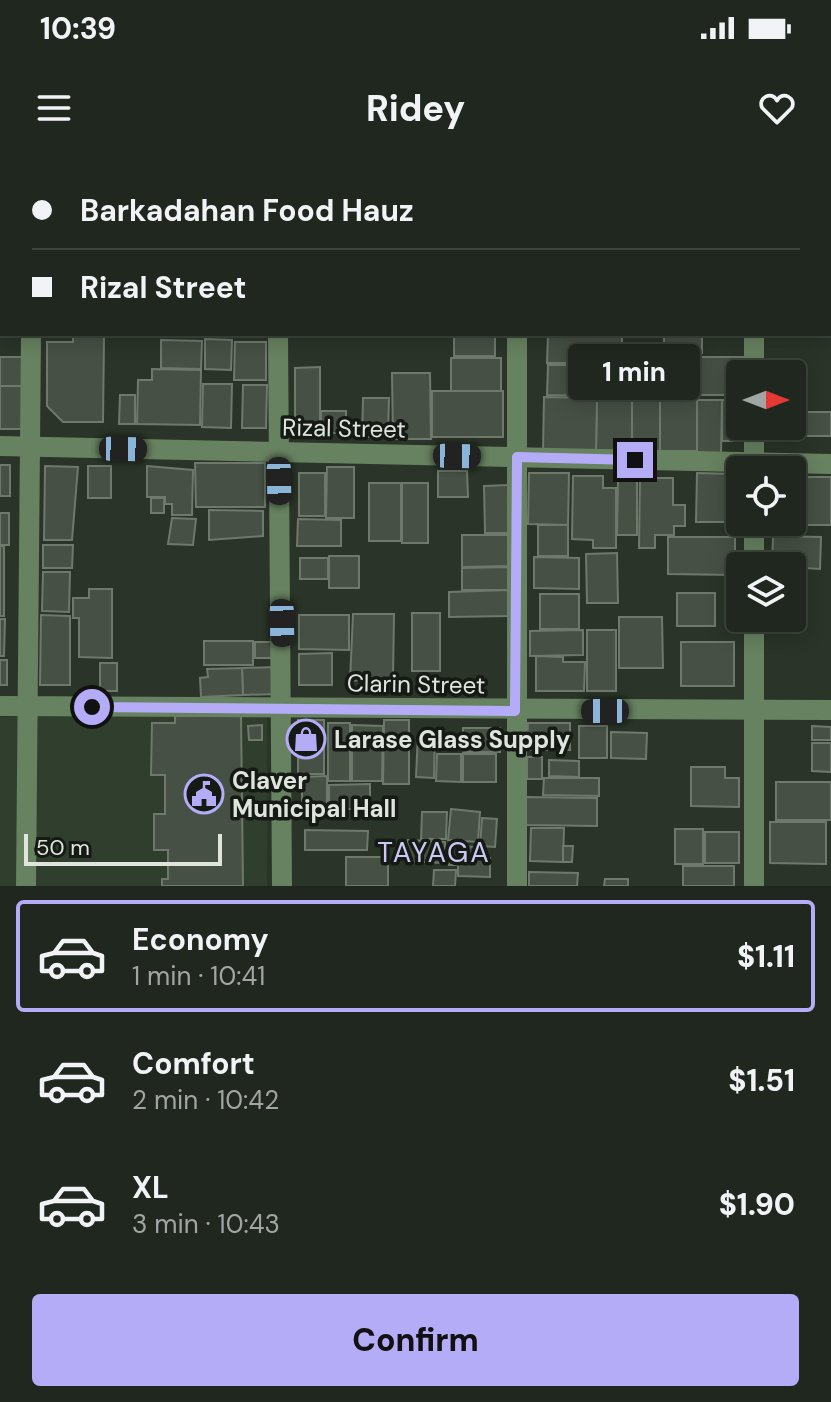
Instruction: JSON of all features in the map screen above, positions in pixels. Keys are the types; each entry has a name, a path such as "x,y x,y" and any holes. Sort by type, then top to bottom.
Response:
{"street":[{"path":"26,886 31,336"},
{"path":"278,336 282,886"},
{"path":"517,336 517,886"},
{"path":"754,336 754,360"},
{"name":"Rizal Street","path":"0,446 517,457 726,465"},
{"name":"Rizal Street","path":"806,465 831,464"},
{"path":"754,632 754,886"},
{"name":"Clarin Street","path":"0,706 515,711 831,710"}],"shaded area":[{"path":"267,714 267,886 0,886 0,717"}],"building":[{"path":"454,336 495,336 495,356 454,356"},
{"path":"548,336 622,336 622,357 597,357 597,363 547,363"},
{"path":"664,336 702,337 702,353 664,357"},
{"path":"73,337 104,337 103,422 63,422 47,406 47,342 73,342"},
{"path":"205,339 232,340 231,370 205,369"},
{"path":"161,340 202,341 201,369 161,368"},
{"path":"235,342 266,342 266,380 234,380"},
{"path":"632,350 660,350 660,451 632,451"},
{"path":"0,357 27,357 27,386 0,386"},
{"path":"699,357 748,357 748,360 726,360 726,395 699,395"},
{"path":"451,358 501,358 501,391 451,391"},
{"path":"548,365 599,365 599,388 594,388 594,396 547,395"},
{"path":"320,367 320,432 295,432 295,368"},
{"path":"152,369 201,370 200,425 137,424 138,380 152,380"},
{"path":"392,373 430,373 431,439 393,439"},
{"path":"203,384 232,384 231,428 202,427"},
{"path":"243,385 267,385 266,428 242,428"},
{"path":"0,386 27,386 26,429 0,429"},
{"path":"597,390 632,391 632,451 596,451"},
{"path":"432,391 503,391 503,437 432,437"},
{"path":"120,395 135,395 135,424 119,424"},
{"path":"544,397 597,398 596,451 543,450"},
{"path":"363,398 389,398 388,437 362,437"},
{"path":"660,400 697,400 697,451 660,451"},
{"path":"697,400 722,400 721,454 697,453"},
{"path":"722,400 726,400 726,440 754,441 722,441"},
{"path":"321,411 346,411 346,433 321,433"},
{"path":"806,412 831,412 831,436 806,436"},
{"path":"195,463 265,463 265,507 196,507"},
{"path":"0,465 10,465 10,496 0,496"},
{"path":"45,466 78,467 72,540 44,540"},
{"path":"88,466 111,466 111,498 88,498"},
{"path":"147,466 193,470 192,515 172,515 172,504 165,504 165,497 147,497"},
{"path":"327,467 354,467 354,518 326,518"},
{"path":"438,471 467,471 468,497 438,497"},
{"path":"299,473 325,473 325,516 299,516"},
{"path":"529,473 569,473 568,525 528,524"},
{"path":"697,473 726,474 726,522 696,522"},
{"path":"573,476 603,476 603,488 616,488 616,548 593,548 593,540 572,539"},
{"path":"806,477 831,477 831,525 806,525"},
{"path":"618,478 637,478 637,535 617,535"},
{"path":"640,478 673,478 673,505 685,505 685,526 674,526 674,535 655,535 655,548 639,548"},
{"path":"369,483 401,483 401,541 369,541"},
{"path":"402,483 428,483 428,543 402,543"},
{"path":"509,485 510,533 485,533 484,486"},
{"path":"151,498 164,498 164,513 151,513"},
{"path":"209,510 263,511 263,536 209,540"},
{"path":"0,513 9,513 9,545 0,545"},
{"path":"172,518 196,519 193,545 168,544"},
{"path":"298,519 341,520 341,546 297,546"},
{"path":"538,525 568,525 568,556 538,556"},
{"path":"462,535 510,535 510,566 462,567"},
{"path":"773,536 821,537 820,569 806,568 806,552 772,552"},
{"path":"668,537 735,537 735,552 726,552 726,575 668,574"},
{"path":"43,545 73,545 72,568 43,568"},
{"path":"0,546 4,546 4,616 0,616"},
{"path":"617,553 618,603 587,603 586,554"},
{"path":"329,556 359,556 359,588 329,588"},
{"path":"534,557 579,558 579,589 534,588"},
{"path":"300,558 328,558 328,579 300,579"},
{"path":"509,567 509,590 462,590 462,568"},
{"path":"43,572 70,572 69,612 42,611"},
{"path":"89,589 112,589 112,658 79,657 79,618 73,618 73,598 89,598"},
{"path":"509,590 510,616 449,617 449,592"},
{"path":"677,593 715,593 715,626 677,626"},
{"path":"540,594 579,594 579,629 540,629"},
{"path":"412,613 440,613 440,671 412,671"},
{"path":"353,614 394,614 393,678 350,681"},
{"path":"41,615 70,616 70,685 40,685"},
{"path":"299,615 349,615 349,650 299,649"},
{"path":"619,617 662,617 663,668 619,668"},
{"path":"0,619 5,619 4,656 0,656"},
{"path":"583,630 583,655 530,656 530,631"},
{"path":"587,630 616,630 616,691 587,691"},
{"path":"204,641 253,641 253,665 204,665"},
{"path":"255,642 276,642 276,658 255,658"},
{"path":"681,642 734,642 734,686 681,686"},
{"path":"332,653 332,685 299,685 299,654"},
{"path":"536,656 563,657 563,662 585,662 584,691 536,691"},
{"path":"0,660 7,660 7,685 0,685"},
{"path":"100,663 117,663 117,691 100,691"},
{"path":"277,667 277,694 243,695 242,668"},
{"path":"242,668 243,695 201,697 200,678 208,677 207,669"},
{"name":"Claver Municipal Hall","path":"175,716 241,716 243,886 162,886 162,879 168,879 168,850 154,850 154,814 165,814 165,775 151,775 152,723 175,723"},
{"path":"298,720 324,720 324,774 298,774"},
{"path":"384,720 409,720 409,784 383,784"},
{"path":"328,723 350,723 350,781 328,781"},
{"path":"528,723 570,723 570,750 527,750"},
{"path":"262,725 262,740 249,740 248,726"},
{"path":"352,725 383,726 382,781 352,781"},
{"path":"579,726 607,726 607,758 579,758"},
{"path":"812,726 831,727 831,740 812,740"},
{"path":"463,728 500,728 500,752 463,752"},
{"path":"611,732 647,733 646,759 611,758"},
{"path":"418,734 435,735 434,778 416,777"},
{"path":"812,743 831,743 831,772 812,771"},
{"path":"437,754 461,754 461,782 436,781"},
{"path":"463,754 496,754 496,782 463,782"},
{"path":"527,757 542,757 542,779 527,779"},
{"path":"549,760 579,761 579,777 549,776"},
{"path":"691,767 725,767 725,778 739,778 739,807 691,806"},
{"path":"327,776 327,808 302,808 302,777"},
{"path":"544,778 599,778 599,796 543,795"},
{"path":"776,782 831,782 831,820 776,820"},
{"path":"370,784 370,809 329,809 329,785"},
{"path":"525,797 597,798 597,826 525,825"},
{"path":"451,809 480,812 478,842 448,840"},
{"path":"422,812 447,812 446,839 421,839"},
{"path":"482,818 497,819 495,847 480,846"},
{"path":"770,822 826,822 826,864 770,863"},
{"path":"531,828 564,828 563,862 530,861"},
{"path":"675,829 703,829 703,864 675,864"},
{"path":"305,830 368,831 367,850 305,850"},
{"path":"705,832 739,832 739,863 705,863"},
{"path":"408,840 445,842 444,863 406,861"},
{"path":"449,846 477,847 477,858 490,858 490,877 458,876 458,865 449,865"},
{"path":"563,846 573,846 572,862 563,862"},
{"path":"346,857 388,857 388,886 346,886"},
{"path":"683,866 734,866 734,886 683,886"},
{"path":"434,870 456,870 455,886 433,886"},
{"path":"529,872 578,873 577,886 529,886"},
{"path":"605,879 628,879 628,886 604,886"}],"place":[{"name":"Larase Glass Supply","path":"306,739"},
{"name":"Claver Municipal Hall","path":"204,794"}],"district":[{"name":"TAYAGA","path":"434,852"}],"route":[{"path":"92,707 515,711 517,457 635,460"}]}
